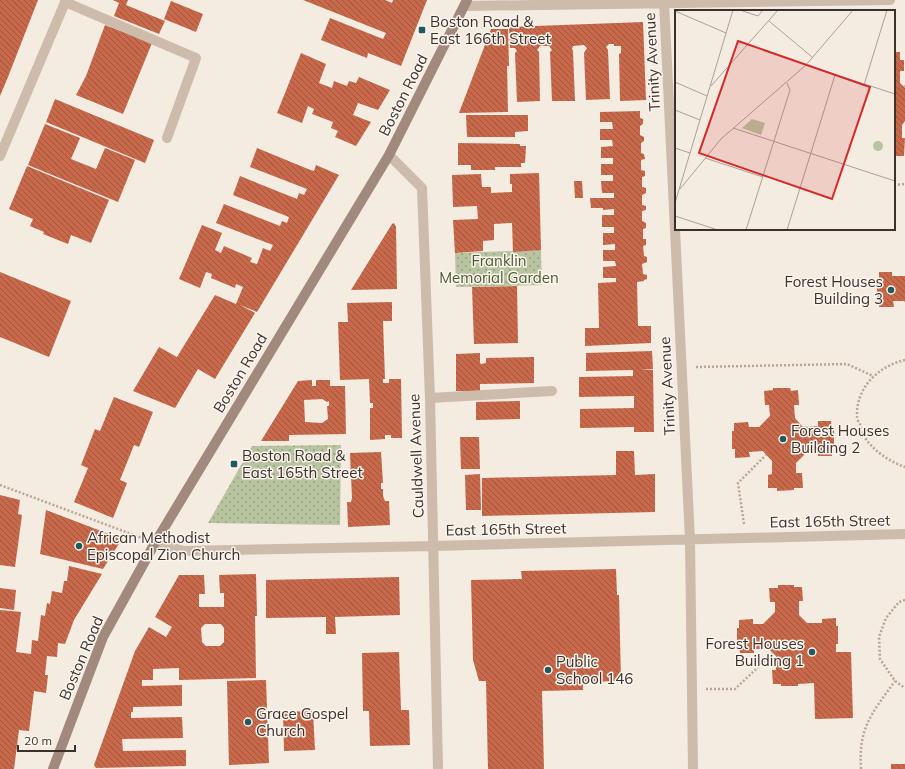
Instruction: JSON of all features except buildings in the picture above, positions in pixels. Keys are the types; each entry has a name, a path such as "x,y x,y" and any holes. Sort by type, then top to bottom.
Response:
{"main road":[{"name":"Boston Road","path":"53,769 103,637 155,543 390,155 466,3"}],"street":[{"path":"466,3 890,0"},
{"path":"0,156 66,1 196,58 167,138"},
{"name":"Trinity Avenue","path":"664,2 675,225"},
{"name":"Cauldwell Avenue","path":"390,155 422,188 430,398 438,769"},
{"name":"Trinity Avenue","path":"675,230 690,540 693,769"},
{"path":"430,398 552,391"},
{"name":"East 165th Street","path":"155,543 184,551 905,534"}],"path":[{"path":"895,185 905,184"},
{"path":"905,360 889,365 869,379 859,398 857,417 864,436 880,454 905,467"},
{"path":"682,367 847,364 873,376"},
{"path":"747,538 738,483 766,455"},
{"path":"0,485 155,543"},
{"path":"905,600 898,602 886,618 879,637 880,659 895,681 905,688"},
{"path":"692,689 735,688 773,653"},
{"path":"861,769 860,754 863,731 874,710 895,681"}],"green space":[{"name":"Franklin Memorial Garden","path":"541,250 542,285 456,287 455,253"},
{"path":"341,445 340,525 208,523 252,446"}],"place":[{"name":"Boston Road & East 166th Street","path":"422,30"},
{"name":"Forest Houses Building 3","path":"891,290"},
{"name":"Forest Houses Building 2","path":"783,439"},
{"name":"Boston Road & East 165th Street","path":"234,464"},
{"name":"African Methodist Episcopal Zion Church","path":"79,546"},
{"name":"Forest Houses Building 1","path":"812,652"},
{"name":"Public School 146","path":"548,670"},
{"name":"Grace Gospel Church","path":"248,722"}]}
